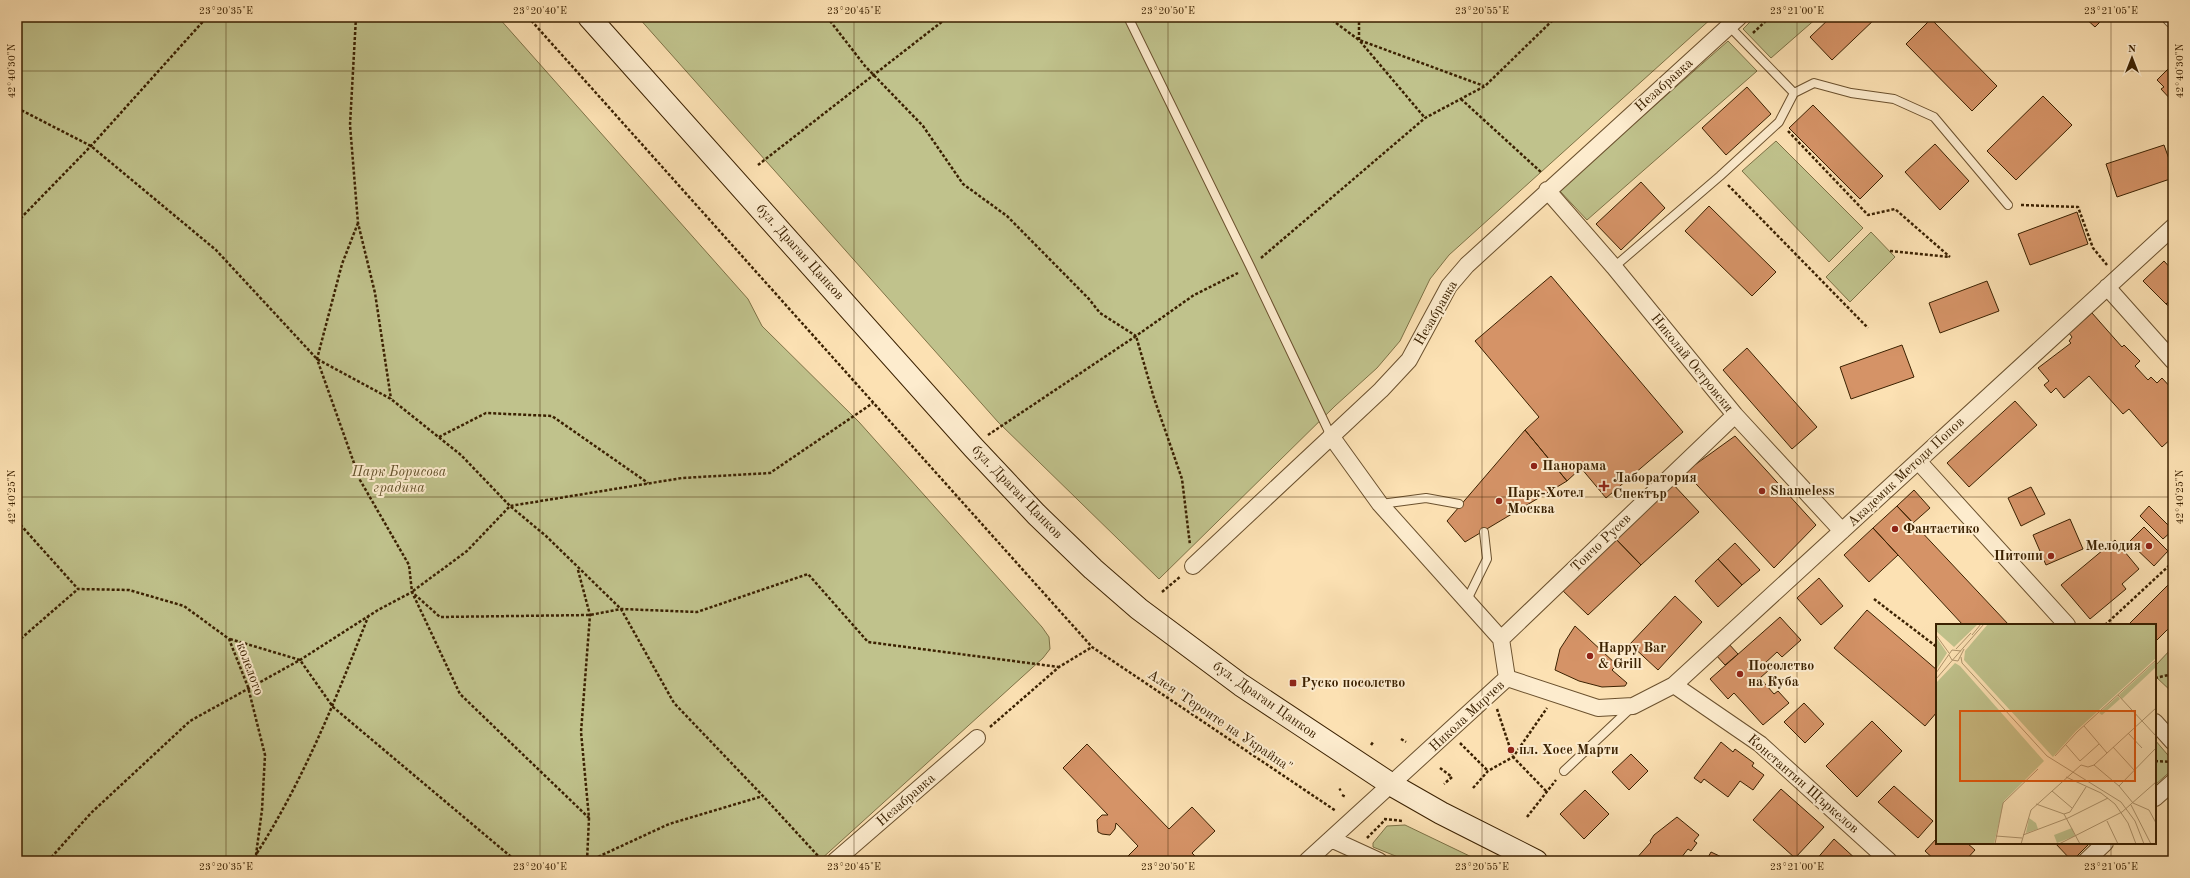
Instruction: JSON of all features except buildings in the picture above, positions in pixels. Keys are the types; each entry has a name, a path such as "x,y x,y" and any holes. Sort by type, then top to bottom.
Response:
{"main road":[{"name":"бул. Драган Цанков","path":"589,17 973,447 1036,514 1139,609 1241,685 1392,785 1441,813 1536,861"}],"street":[{"path":"2170,17 2173,20"},
{"name":"Незабравка","path":"1193,566 1381,390 1409,360 1449,286 1467,265 1734,21"},
{"name":"Николай Островски","path":"1551,187 1614,267 1735,415 1842,531"},
{"name":"Академик Методи Попов","path":"1507,678 1598,708 1633,706 1674,685 2173,227"},
{"path":"2107,287 2173,361"},
{"name":"Тончо Русев","path":"1501,639 1735,415"},
{"path":"1331,436 1380,504 1466,602 1501,639"},
{"path":"1918,461 2066,624"},
{"name":"Никола Мирчев","path":"1307,861 1392,785 1507,678 1501,639"},
{"name":"Константин Щъркелов","path":"1674,685 1760,744 1889,861"},
{"path":"2156,723 2173,742"},
{"name":"Незабравка","path":"835,861 978,738"},
{"path":"2156,797 2173,782"},
{"path":"1331,840 1379,861"},
{"path":"2086,861 2104,844"}],"lane":[{"path":"1128,17 1250,266 1331,436"},
{"path":"1734,21 1744,41 1794,93"},
{"path":"1614,267 1720,176 1779,122 1794,93 1814,83 1851,93 1894,99 1934,117 2008,205"},
{"path":"1380,504 1426,498 1459,504"},
{"path":"1466,602 1487,559 1484,532"},
{"name":"Академик Методи Попов","path":"1564,771 1633,706"}],"path":[{"path":"17,222 91,146 206,17"},
{"path":"356,17 350,125 358,223 374,293 391,399"},
{"name":"Алея \"Героите на Украйна\"","path":"528,17 1092,647 1337,812"},
{"path":"827,17 874,76 922,126 963,184 1007,216 1100,313 1136,336 1154,398 1182,479 1193,566 1162,592"},
{"path":"758,165 948,17"},
{"path":"1328,17 1359,40 1425,118"},
{"path":"1359,17 1359,40"},
{"path":"973,447 995,430 1194,296 1250,266 1425,118 1485,86 1556,17"},
{"path":"1744,41 1770,17"},
{"path":"1359,40 1485,86"},
{"path":"1461,99 1551,187"},
{"path":"17,108 91,146 216,250 317,359 391,399 461,455 510,506 546,536 578,570 621,609 674,703 763,796 822,861"},
{"path":"1779,122 1868,215 1895,209 1950,258 1890,251"},
{"path":"1720,176 1868,328"},
{"path":"2008,205 2078,207 2093,248 2108,266 2107,287"},
{"path":"358,223 342,264 317,359 360,480 409,565 412,592 460,694 589,818"},
{"path":"48,861 91,813 190,721 248,687 300,660 368,617 412,592 467,551 510,506 682,478 770,473 873,403"},
{"path":"439,437 486,413 552,416 649,483"},
{"path":"17,521 78,589 17,642"},
{"path":"2106,624 2173,562"},
{"path":"578,570 590,614 581,732 589,818 588,861 669,824 763,796"},
{"path":"412,592 440,617 590,614 621,609 697,612 808,574 868,642 1059,667"},
{"name":"колелото","path":"78,589 129,590 184,606 229,639 248,687 265,755 262,810 256,855 252,861"},
{"path":"1874,599 1936,646"},
{"path":"256,855 282,813 333,707 368,617"},
{"path":"229,639 300,660 333,707 516,861"},
{"path":"978,738 1059,667 1092,647"},
{"path":"2156,678 2173,674"},
{"path":"1491,693 1513,757 1547,792 1527,817"},
{"path":"1473,788 1488,771 1513,757 1544,713"},
{"path":"1449,732 1488,771"},
{"path":"1402,739 1406,742"},
{"path":"1371,745 1374,741"},
{"path":"2156,761 2173,762"},
{"path":"1440,768 1452,777 1444,784"},
{"path":"1342,795 1346,798"},
{"path":"1381,817 1385,820 1403,821"},
{"path":"1363,842 1385,820"}],"green space":[{"name":"Парк Борисова градина","path":"17,17 498,17 748,299 762,326 859,422 1042,627 1049,637 1050,649 1043,658 819,861 17,861"},
{"path":"638,17 1713,17 1449,255 1430,279 1400,341 1377,368 1335,406 1159,579 998,422"},
{"path":"1755,17 1818,17 1771,58 1743,29"},
{"path":"1728,41 1757,71 1587,220 1559,190"},
{"path":"1776,141 1863,228 1829,262 1742,171"},
{"path":"1871,232 1895,257 1850,302 1826,277"},
{"path":"2173,647 2173,693 2156,677 2156,665"},
{"path":"2156,741 2173,761 2173,769 2156,784"},
{"path":"1405,825 1480,861 1408,861 1373,847 1373,843 1387,826"}],"place":[{"name":"Панорама","path":"1534,466"},
{"name":"Лаборатория Спектър","path":"1604,486"},
{"name":"Shameless","path":"1762,491"},
{"name":"Парк-Хотел Москва","path":"1499,501"},
{"name":"Фантастико","path":"1895,529"},
{"name":"Мелодия","path":"2149,546"},
{"name":"Питопи","path":"2051,556"},
{"name":"Happy Bar & Grill","path":"1590,656"},
{"name":"Посолство на Куба","path":"1740,674"},
{"name":"Руско посолство","path":"1293,683"},
{"name":"пл. Хосе Марти","path":"1511,750"}]}
